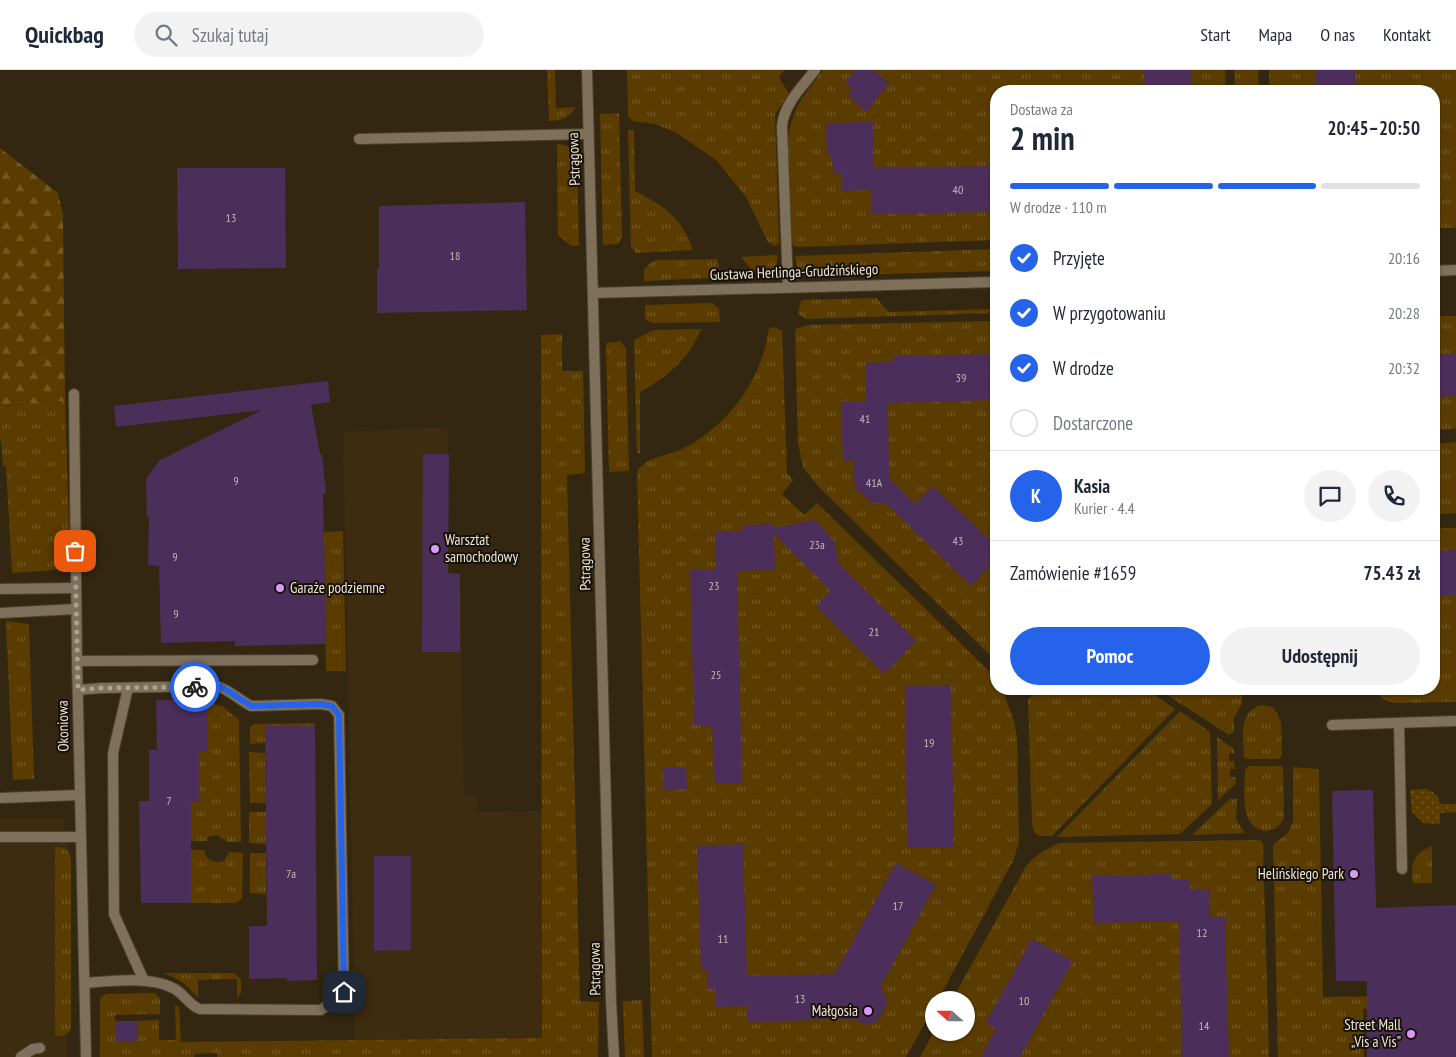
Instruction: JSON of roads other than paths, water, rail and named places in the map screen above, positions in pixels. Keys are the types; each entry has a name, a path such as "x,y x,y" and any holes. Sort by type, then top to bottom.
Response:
{"street":[{"name":"Pstrągowa","path":"587,70 614,1057"},
{"path":"788,287 783,117 787,107 815,70"},
{"path":"359,138 588,134"},
{"path":"1440,271 1456,270"},
{"name":"Gustawa Herlinga-Grudzińskiego","path":"594,293 990,282"},
{"name":"Okoniowa","path":"74,394 76,608 86,1057"},
{"path":"0,589 76,588"},
{"path":"0,613 76,608"},
{"path":"77,661 313,660"},
{"path":"78,690 216,686 222,687 251,706 320,704 332,706 339,715 344,992 322,1010 200,1009 194,1008 185,996 175,989 163,984 144,981 85,983"},
{"path":"128,688 113,753 114,914 144,981"},
{"path":"1332,725 1456,721"},
{"path":"1399,723 1402,869"},
{"path":"0,798 80,795"},
{"path":"0,837 81,837"},
{"path":"21,1057 33,1049 40,1048"}],"place":[{"name":"Warsztat samochodowy","path":"435,549"},
{"name":"Garaże podziemne","path":"280,588"},
{"name":"Helińskiego Park","path":"1354,874"},
{"name":"Małgosia","path":"868,1011"},
{"name":"Street Mall „Vis a Vis”","path":"1411,1034"}]}
